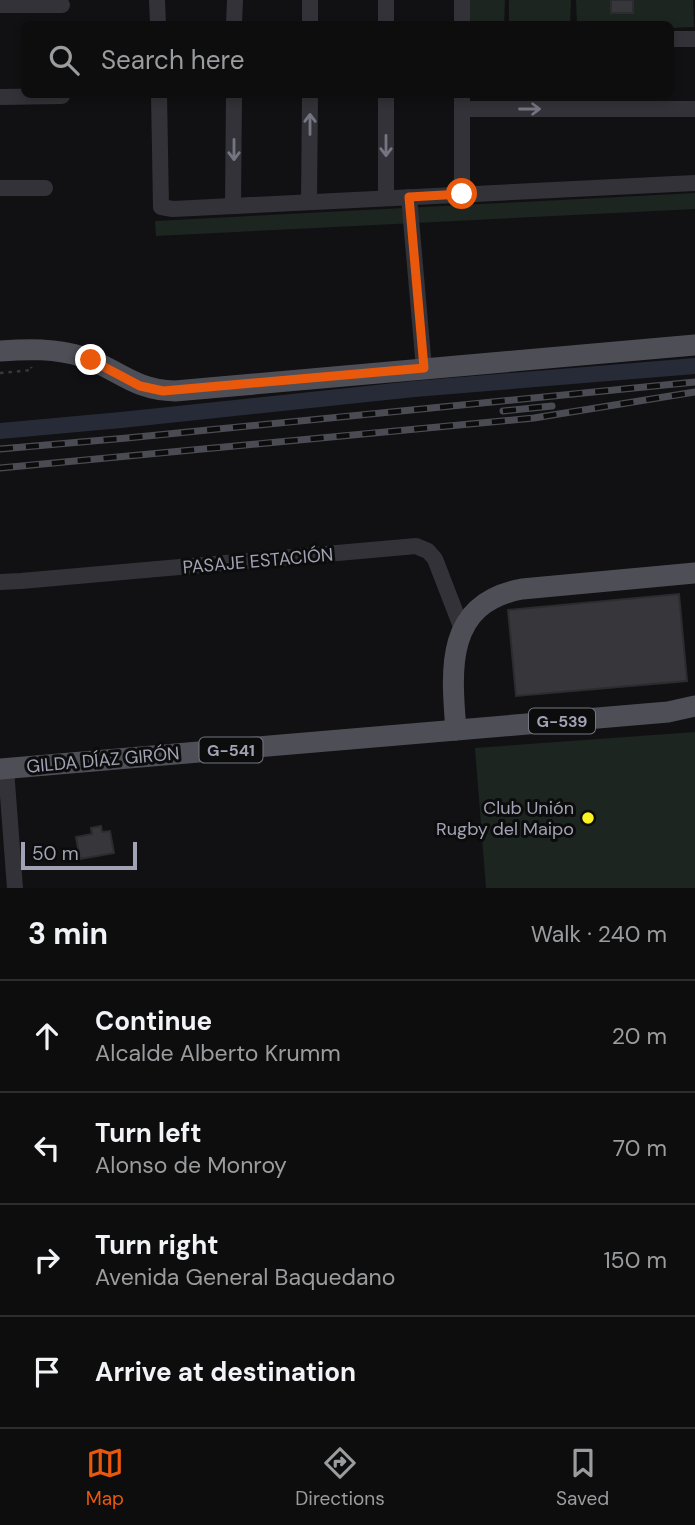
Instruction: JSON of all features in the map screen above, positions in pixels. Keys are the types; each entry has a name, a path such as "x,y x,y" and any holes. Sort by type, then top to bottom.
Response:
{"main road":[{"path":"0,351 52,350 80,356 140,386 163,391 695,345"},
{"path":"0,364 80,356"},
{"path":"456,730 454,660 462,629 485,603 502,593 512,591 695,573"},
{"name":"GILDA DÍAZ GIRÓN","path":"3,769 668,712 695,706"},
{"name":"GILDA DÍAZ GIRÓN","path":"668,712 695,719"}],"street":[{"path":"157,0 158,21"},
{"path":"234,21 235,0"},
{"path":"310,0 310,21"},
{"path":"386,0 386,21"},
{"path":"462,0 462,21"},
{"path":"0,5 62,5"},
{"path":"674,39 695,39"},
{"path":"0,97 21,97"},
{"path":"159,98 161,207 173,209 695,183"},
{"path":"233,206 234,98"},
{"path":"309,202 310,98"},
{"path":"386,98 386,198"},
{"path":"462,194 462,102 695,109"},
{"path":"0,188 45,188"},
{"path":"409,197 424,368"},
{"name":"PASAJE ESTACIÓN","path":"0,582 416,546 428,551 435,559 462,629"},
{"path":"3,769 15,888"}],"path":[{"path":"0,373 32,370 30,361"}],"shaded area":[{"path":"470,0 505,0 504,21 470,21"},
{"path":"509,0 571,0 570,21 509,21"},
{"path":"576,0 693,0 694,27 674,28 674,21 577,21"},
{"path":"695,193 695,209 156,236 155,221"},
{"name":"Club Unión Rugby del Maipo","path":"695,732 695,888 486,888 475,748"}],"building":[{"path":"611,0 633,0 633,13 611,13"},
{"path":"679,594 687,681 516,696 508,610"},
{"path":"101,826 102,832 110,831 114,853 80,859 76,837 92,834 91,828"}],"waterway":[{"path":"0,431 414,389 695,366"}],"railway":[{"path":"0,449 695,382"},
{"path":"0,468 534,418 695,392"},
{"path":"503,411 552,406"}],"place":[{"name":"Club Unión Rugby del Maipo","path":"588,818"}],"route":[{"path":"91,360 140,386 163,391 424,368 409,197 462,194"}]}
